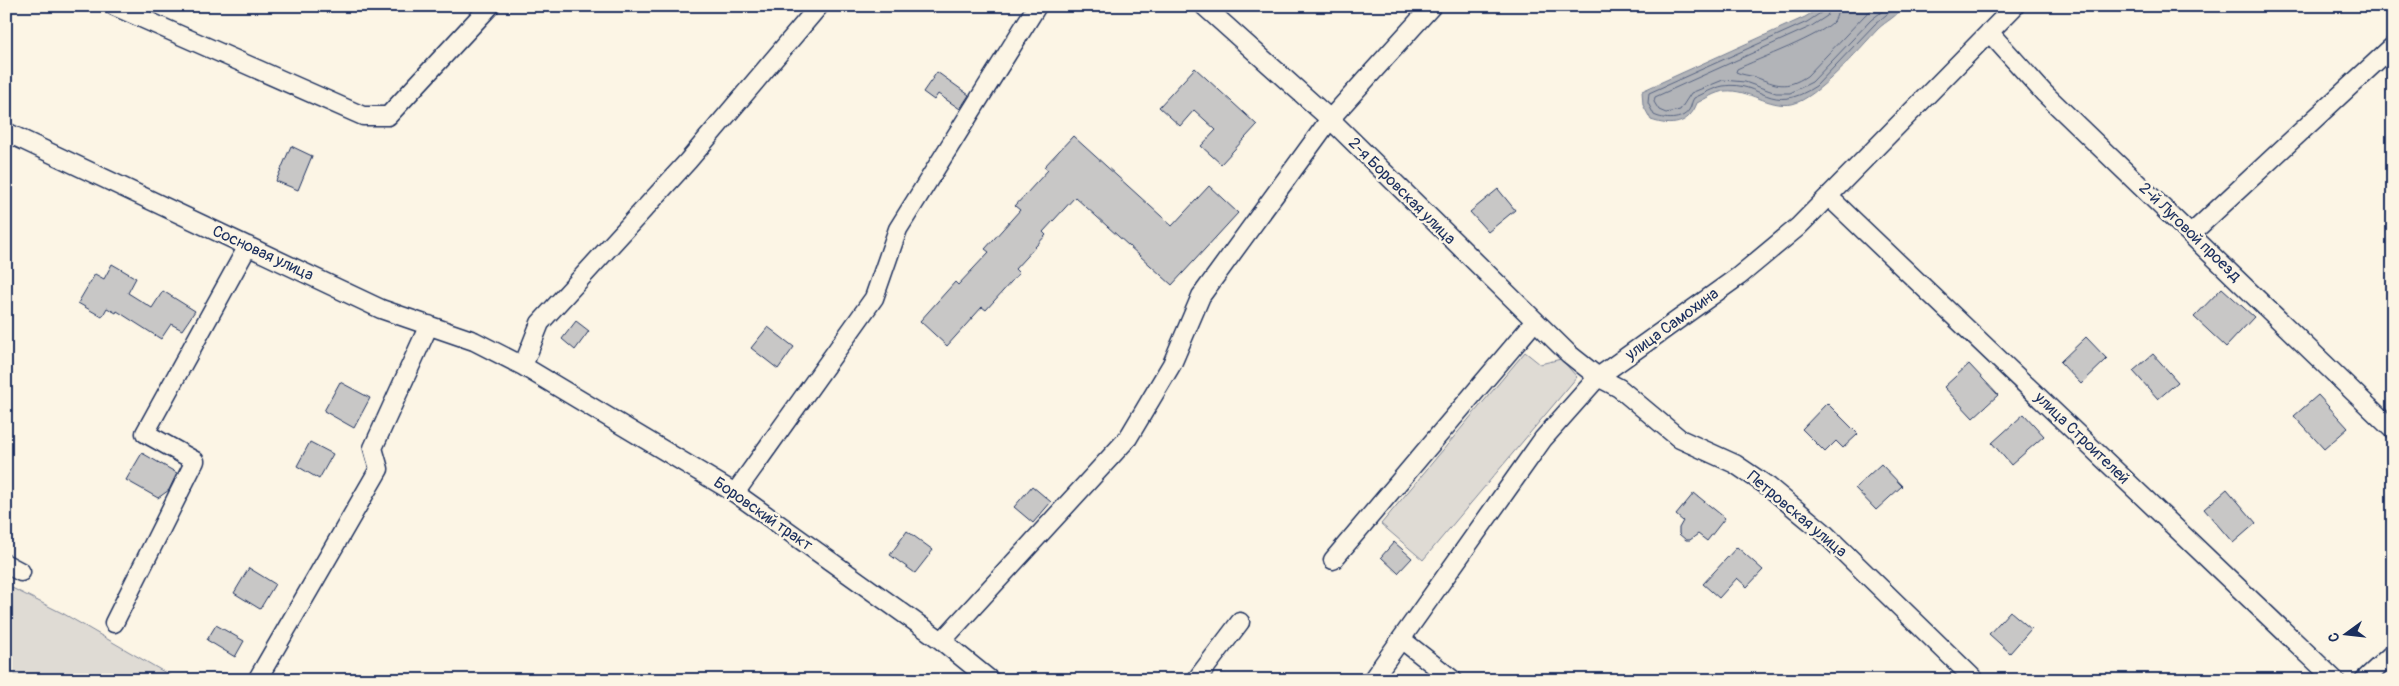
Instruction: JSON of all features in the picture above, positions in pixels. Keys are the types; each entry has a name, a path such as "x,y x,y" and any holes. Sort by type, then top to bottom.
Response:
{"street":[{"path":"114,6 363,116 388,116 490,6"},
{"path":"523,366 540,322 688,161 819,6"},
{"path":"735,493 874,298 898,229 1036,6"},
{"name":"2-я Боровская улица","path":"1204,6 1330,120 1569,354 1598,377"},
{"path":"942,641 1128,438 1172,364 1201,296 1330,120 1432,6"},
{"name":"улица Самохина","path":"1372,680 1543,439 1598,377 1739,276 1798,227 2015,6"},
{"name":"2-й Луговой проезд","path":"1989,32 2044,93 2192,233 2393,430"},
{"path":"2192,233 2393,46"},
{"name":"Сосновая улица","path":"6,132 381,309 474,341 523,366"},
{"name":"улица Строителей","path":"1829,197 2335,680"},
{"path":"114,623 195,461 145,433 248,246"},
{"path":"1333,560 1535,321"},
{"path":"257,680 379,469 373,448 429,325"},
{"name":"Боровский тракт","path":"523,366 735,493 942,641 990,680"},
{"name":"Петровская улица","path":"1598,377 1619,388 1680,439 1734,464 1769,487 1822,531 1975,680"},
{"path":"1196,680 1240,622"},
{"path":"1401,639 1453,680"},
{"path":"2364,680 2393,653"}],"shaded area":[{"path":"1525,352 1540,364 1561,359 1577,377 1423,560 1381,524"},
{"path":"6,585 64,614 178,680 6,680"}],"water":[{"path":"1823,6 1903,6 1837,72 1802,100 1783,105 1734,91 1725,91 1714,94 1697,103 1694,110 1684,120 1666,123 1651,120 1643,105 1642,91 1805,17"}],"building":[{"path":"1195,68 1257,125 1221,164 1201,146 1216,130 1194,110 1180,126 1159,107"},
{"path":"937,72 969,95 960,109 938,94 934,100 923,92"},
{"path":"1073,136 1172,226 1209,186 1238,213 1172,285 1075,197 1043,232 1046,235 1015,269 1019,273 986,310 982,307 947,346 920,321 955,282 958,285 989,252 985,249 1020,210 1015,206 1048,170 1044,167"},
{"path":"291,146 312,156 298,190 276,181"},
{"path":"1498,189 1515,210 1488,232 1470,212"},
{"path":"112,264 136,278 128,293 152,308 163,291 195,311 182,330 171,324 161,339 117,311 116,313 107,308 102,317 78,303 95,274 104,279"},
{"path":"2222,288 2254,317 2226,347 2194,317"},
{"path":"576,321 589,331 575,350 562,339"},
{"path":"768,327 794,347 778,369 751,348"},
{"path":"2086,337 2107,359 2081,384 2060,362"},
{"path":"2153,354 2178,382 2158,399 2133,371"},
{"path":"1969,364 1998,395 1973,418 1944,387"},
{"path":"340,382 370,398 354,428 324,411"},
{"path":"2318,395 2348,428 2324,449 2294,416"},
{"path":"1827,403 1858,434 1843,448 1836,441 1825,452 1802,429"},
{"path":"2024,414 2044,436 2011,465 1992,443"},
{"path":"310,442 333,454 319,479 297,466"},
{"path":"142,453 177,473 169,490 158,498 126,480"},
{"path":"1881,464 1902,486 1876,510 1855,488"},
{"path":"1032,486 1051,502 1033,523 1014,507"},
{"path":"2227,489 2256,523 2233,543 2204,509"},
{"path":"1694,493 1725,518 1707,541 1698,534 1690,540 1686,540 1679,534 1679,528 1683,521 1676,515"},
{"path":"907,531 933,550 915,573 890,555"},
{"path":"1394,542 1412,558 1398,573 1381,557"},
{"path":"1737,547 1763,570 1747,587 1737,578 1719,598 1703,584"},
{"path":"249,568 275,584 260,609 234,593"},
{"path":"2010,611 2031,629 2010,653 1989,634"},
{"path":"216,625 244,641 235,657 207,640"}]}
